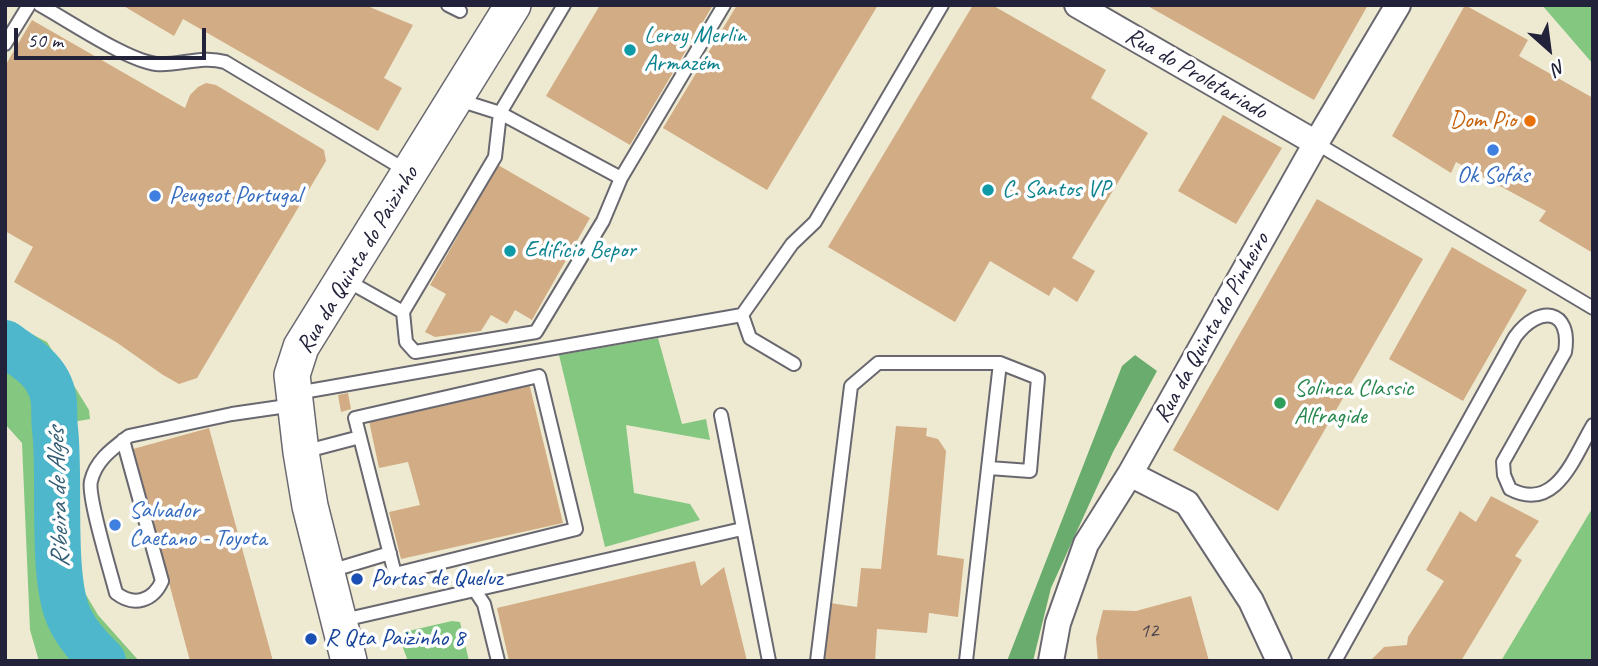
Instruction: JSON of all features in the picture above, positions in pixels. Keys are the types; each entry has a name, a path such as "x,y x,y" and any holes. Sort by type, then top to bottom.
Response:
{"street":[{"name":"Rua da Quinta do Paizinho","path":"349,661 301,452 292,375 301,347 513,5"},
{"name":"Rua do Proletariado","path":"1077,5 1316,143"},
{"name":"Rua da Quinta do Pinheiro","path":"1051,661 1058,623 1086,544 1130,474 1316,143 1398,5"},
{"path":"1130,474 1187,503 1251,601 1279,661"}],"lane":[{"path":"5,44 29,5"},
{"path":"40,5 139,60 158,64 209,57 225,62 411,173"},
{"path":"448,5 460,11"},
{"path":"564,5 500,113 495,157 403,312 406,342 415,352 536,332 603,221 621,178 724,5"},
{"path":"123,440 162,581 151,597 141,601 124,599 116,593 90,485 96,467 108,451 123,440 171,426 293,400 742,315 792,244 815,222 942,5"},
{"path":"455,99 500,113 621,178"},
{"path":"1316,143 1593,308"},
{"path":"344,279 403,312"},
{"path":"742,315 750,338 794,364"},
{"path":"1335,661 1516,337 1525,323 1538,315 1551,315 1562,325 1567,339 1565,352 1503,462 1503,475 1510,489 1535,496 1548,492 1561,479 1593,425"},
{"path":"817,661 851,386 878,363 1000,363 1038,379 1030,471 989,468"},
{"path":"965,661 1000,363"},
{"path":"539,376 576,530 395,574 360,437 355,418 539,376"},
{"path":"721,415 769,661"},
{"path":"301,452 360,437"},
{"path":"339,621 742,529"},
{"path":"327,572 390,554"},
{"path":"474,589 484,604 498,661"}],"green space":[{"path":"1542,5 1593,5 1593,64"},
{"path":"5,320 47,342 89,410 90,419 73,422 79,475 77,567 82,588 98,615 139,661 39,661 30,630 22,443 5,424"},
{"path":"658,338 682,424 706,419 710,440 626,425 634,493 690,504 700,520 605,547 559,355"},
{"path":"1135,355 1157,371 1113,452 1051,588 1033,661 1007,661 1122,366"},
{"path":"1593,507 1593,661 1501,661"},
{"path":"452,621 460,622 469,661 408,661 401,643 404,632"}],"building":[{"path":"122,5 365,5 413,25 384,78 402,88 378,131 183,19 174,36"},
{"name":"Leroy Merlin Armazém","path":"600,5 713,5 630,145 546,96"},
{"path":"737,5 878,5 767,190 663,128"},
{"name":"C. Santos VP","path":"973,5 992,5 1106,70 1091,98 1148,133 1072,258 1095,271 1077,302 1054,287 1049,296 990,261 955,322 828,247"},
{"path":"1146,5 1368,5 1314,100"},
{"path":"1465,5 1528,40 1519,56 1593,98 1593,253 1539,221 1546,211 1456,162 1451,173 1392,136"},
{"name":"Peugeot Portugal","path":"32,20 185,108 190,95 198,87 206,83 216,85 324,150 326,161 197,378 179,384 116,342 14,282 33,247 5,231 5,66"},
{"path":"1223,115 1282,148 1236,224 1178,191"},
{"name":"Edifício Bepor","path":"498,165 590,218 532,320 515,310 507,324 491,315 481,331 435,337 425,332 446,294 430,285"},
{"path":"1317,199 1423,259 1278,511 1173,450"},
{"path":"1452,247 1527,290 1463,401 1389,359"},
{"path":"529,383 563,523 401,559 389,512 420,505 408,462 379,468 369,421"},
{"path":"348,393 351,409 341,412 338,395"},
{"path":"896,426 927,428 926,436 938,439 946,451 937,555 964,559 958,617 929,613 927,633 877,629 875,661 824,661 830,603 857,607 861,568 881,569"},
{"path":"209,428 273,661 190,661 133,449"},
{"path":"1491,496 1539,521 1515,556 1522,560 1461,661 1370,661 1384,647 1407,645 1408,637 1444,581 1426,570 1460,511 1476,522"},
{"path":"695,561 701,586 724,567 747,661 509,661 497,608"},
{"path":"1191,596 1209,661 1098,661 1096,638 1103,610 1136,611"}],"waterway":[{"name":"Ribeira de Algés","path":"5,343 40,370 53,394 57,450 58,554 64,601 77,631 103,661"}],"place":[{"name":"Leroy Merlin Armazém","path":"630,50"},
{"name":"Dom Pio","path":"1530,121"},
{"name":"Ok Sofás","path":"1493,150"},
{"name":"C. Santos VP","path":"988,190"},
{"name":"Peugeot Portugal","path":"155,196"},
{"name":"Edifício Bepor","path":"510,251"},
{"name":"Solinca Classic Alfragide","path":"1280,403"},
{"name":"Salvador Caetano - Toyota","path":"115,525"},
{"name":"Portas de Queluz","path":"357,579"},
{"name":"R Qta Paizinho 8","path":"311,639"}]}
